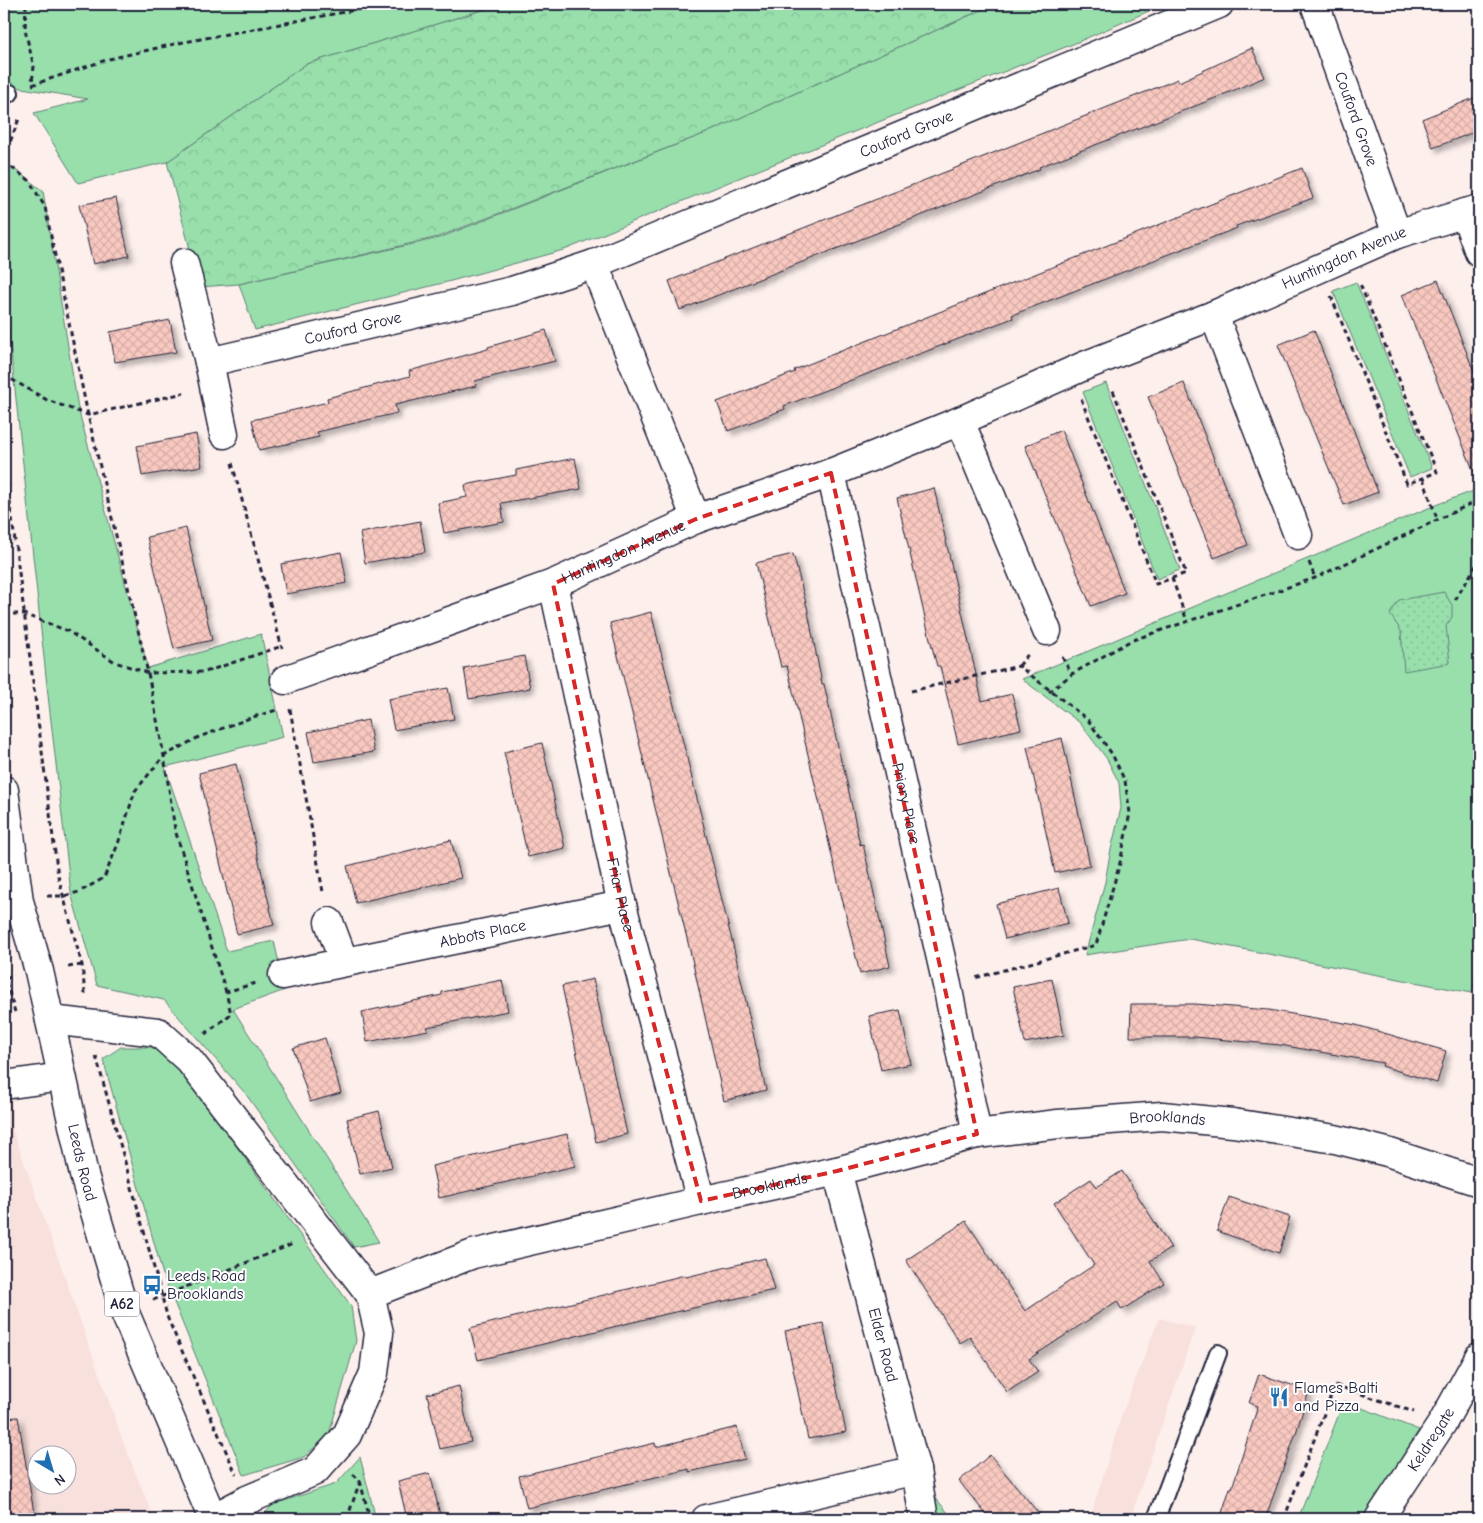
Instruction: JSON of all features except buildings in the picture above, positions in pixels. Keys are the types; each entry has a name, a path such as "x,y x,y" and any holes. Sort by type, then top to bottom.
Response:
{"street":[{"name":"Couford Grove","path":"210,362 512,290 594,264 1219,4"},
{"name":"Couford Grove","path":"1315,4 1397,234"},
{"path":"1472,211 1479,252"},
{"name":"Huntingdon Avenue","path":"285,680 553,584 696,520 831,473 960,421 1101,359 1214,315 1397,234 1472,211"},
{"path":"184,263 210,362 224,434"},
{"path":"594,264 696,520"},
{"path":"1214,315 1298,535"},
{"path":"960,421 1047,631"},
{"name":"Priory Place","path":"831,473 947,985 977,1134"},
{"name":"Friar Place","path":"553,584 622,905 701,1200"},
{"name":"Leeds Road","path":"4,790 19,901 40,971 84,1175 125,1313 213,1519"},
{"name":"Abbots Place","path":"282,975 622,905"},
{"path":"329,922 344,962"},
{"path":"50,1020 158,1032 189,1060 370,1294 378,1333 374,1373 347,1435 315,1472 247,1500 213,1519"},
{"path":"4,1085 62,1077"},
{"name":"Brooklands","path":"370,1294 473,1254 701,1200 837,1171 977,1134 1058,1124 1162,1116 1233,1123 1335,1139 1387,1152 1479,1182"},
{"name":"Elder Road","path":"837,1171 916,1470 924,1519"},
{"name":"Keldregate","path":"1379,1519 1443,1422 1479,1357"},
{"path":"706,1519 916,1470"}],"lane":[{"path":"1156,1519 1218,1353"}],"path":[{"path":"7,94 109,59 179,43 387,4"},
{"path":"4,162 29,180 45,207 88,415 148,673 164,756 175,830 226,992 230,1014 180,1052"},
{"path":"1320,268 1407,484 1438,472 1349,256"},
{"path":"1070,372 1156,584 1186,573 1101,359"},
{"path":"4,375 47,400 88,415 192,391 210,362"},
{"path":"4,456 58,876 82,965 88,1025 168,1319 247,1500"},
{"path":"1423,478 1437,519"},
{"path":"1049,692 1072,674 1130,642 1316,578 1479,500"},
{"path":"1456,600 1479,561"},
{"path":"1172,578 1187,621"},
{"path":"4,614 24,614 68,631 115,662 148,673 205,672 282,646"},
{"path":"881,698 1019,666 1049,692 1088,720 1112,754 1125,781 1130,814 1120,863 1096,945 947,985"},
{"path":"19,901 50,895 64,896 79,892 104,878 118,844 135,791 164,756 199,737 253,717 290,706"},
{"path":"226,992 282,975"},
{"path":"125,1313 322,1232"},
{"path":"1284,1519 1335,1385 1443,1422"},
{"path":"331,1453 360,1481 370,1519"},
{"path":"347,1519 360,1481"}],"highlighted area":[{"path":"831,473 977,1134 837,1171 701,1201 622,905 553,584 696,519"}],"shaded area":[{"path":"4,997 13,1131 124,1444 154,1519 4,1519"},
{"path":"1159,1318 1195,1328 1130,1519 1090,1519 1121,1417"}],"green space":[{"path":"4,4 502,4 306,64 167,162 78,183 34,113 88,99 4,85"},
{"path":"502,4 995,4 706,133 438,237 239,284 200,287 167,162 306,64"},
{"path":"995,4 1165,4 1073,44 567,249 451,281 255,330 239,284 439,238 706,133"},
{"path":"4,161 43,191 78,408 148,668 261,634 283,737 165,767 227,951 274,941 285,990 233,1009 379,1242 354,1247 245,1093 164,1000 97,985 71,893 49,704 8,325 4,305"},
{"path":"1356,282 1432,468 1410,477 1333,291"},
{"path":"1106,383 1180,570 1157,579 1083,392"},
{"path":"1479,489 1479,959 1472,993 1190,939 1085,955 1105,882 1121,808 1119,783 1107,759 1080,723 1022,679 1438,504"},
{"path":"1444,592 1452,605 1452,617 1446,626 1450,663 1404,671 1401,631 1390,614 1399,600"},
{"path":"121,1047 152,1047 184,1073 351,1306 356,1341 329,1434 304,1457 244,1475 163,1275 103,1059"},
{"path":"1344,1401 1419,1430 1364,1519 1298,1519"},
{"path":"360,1457 376,1519 263,1519 262,1516 274,1504 336,1484"},
{"path":"920,1479 953,1519 926,1519"}],"place":[{"name":"Leeds Road Brooklands","path":"152,1285"},
{"name":"Flames Balti and Pizza","path":"1279,1397"}]}
